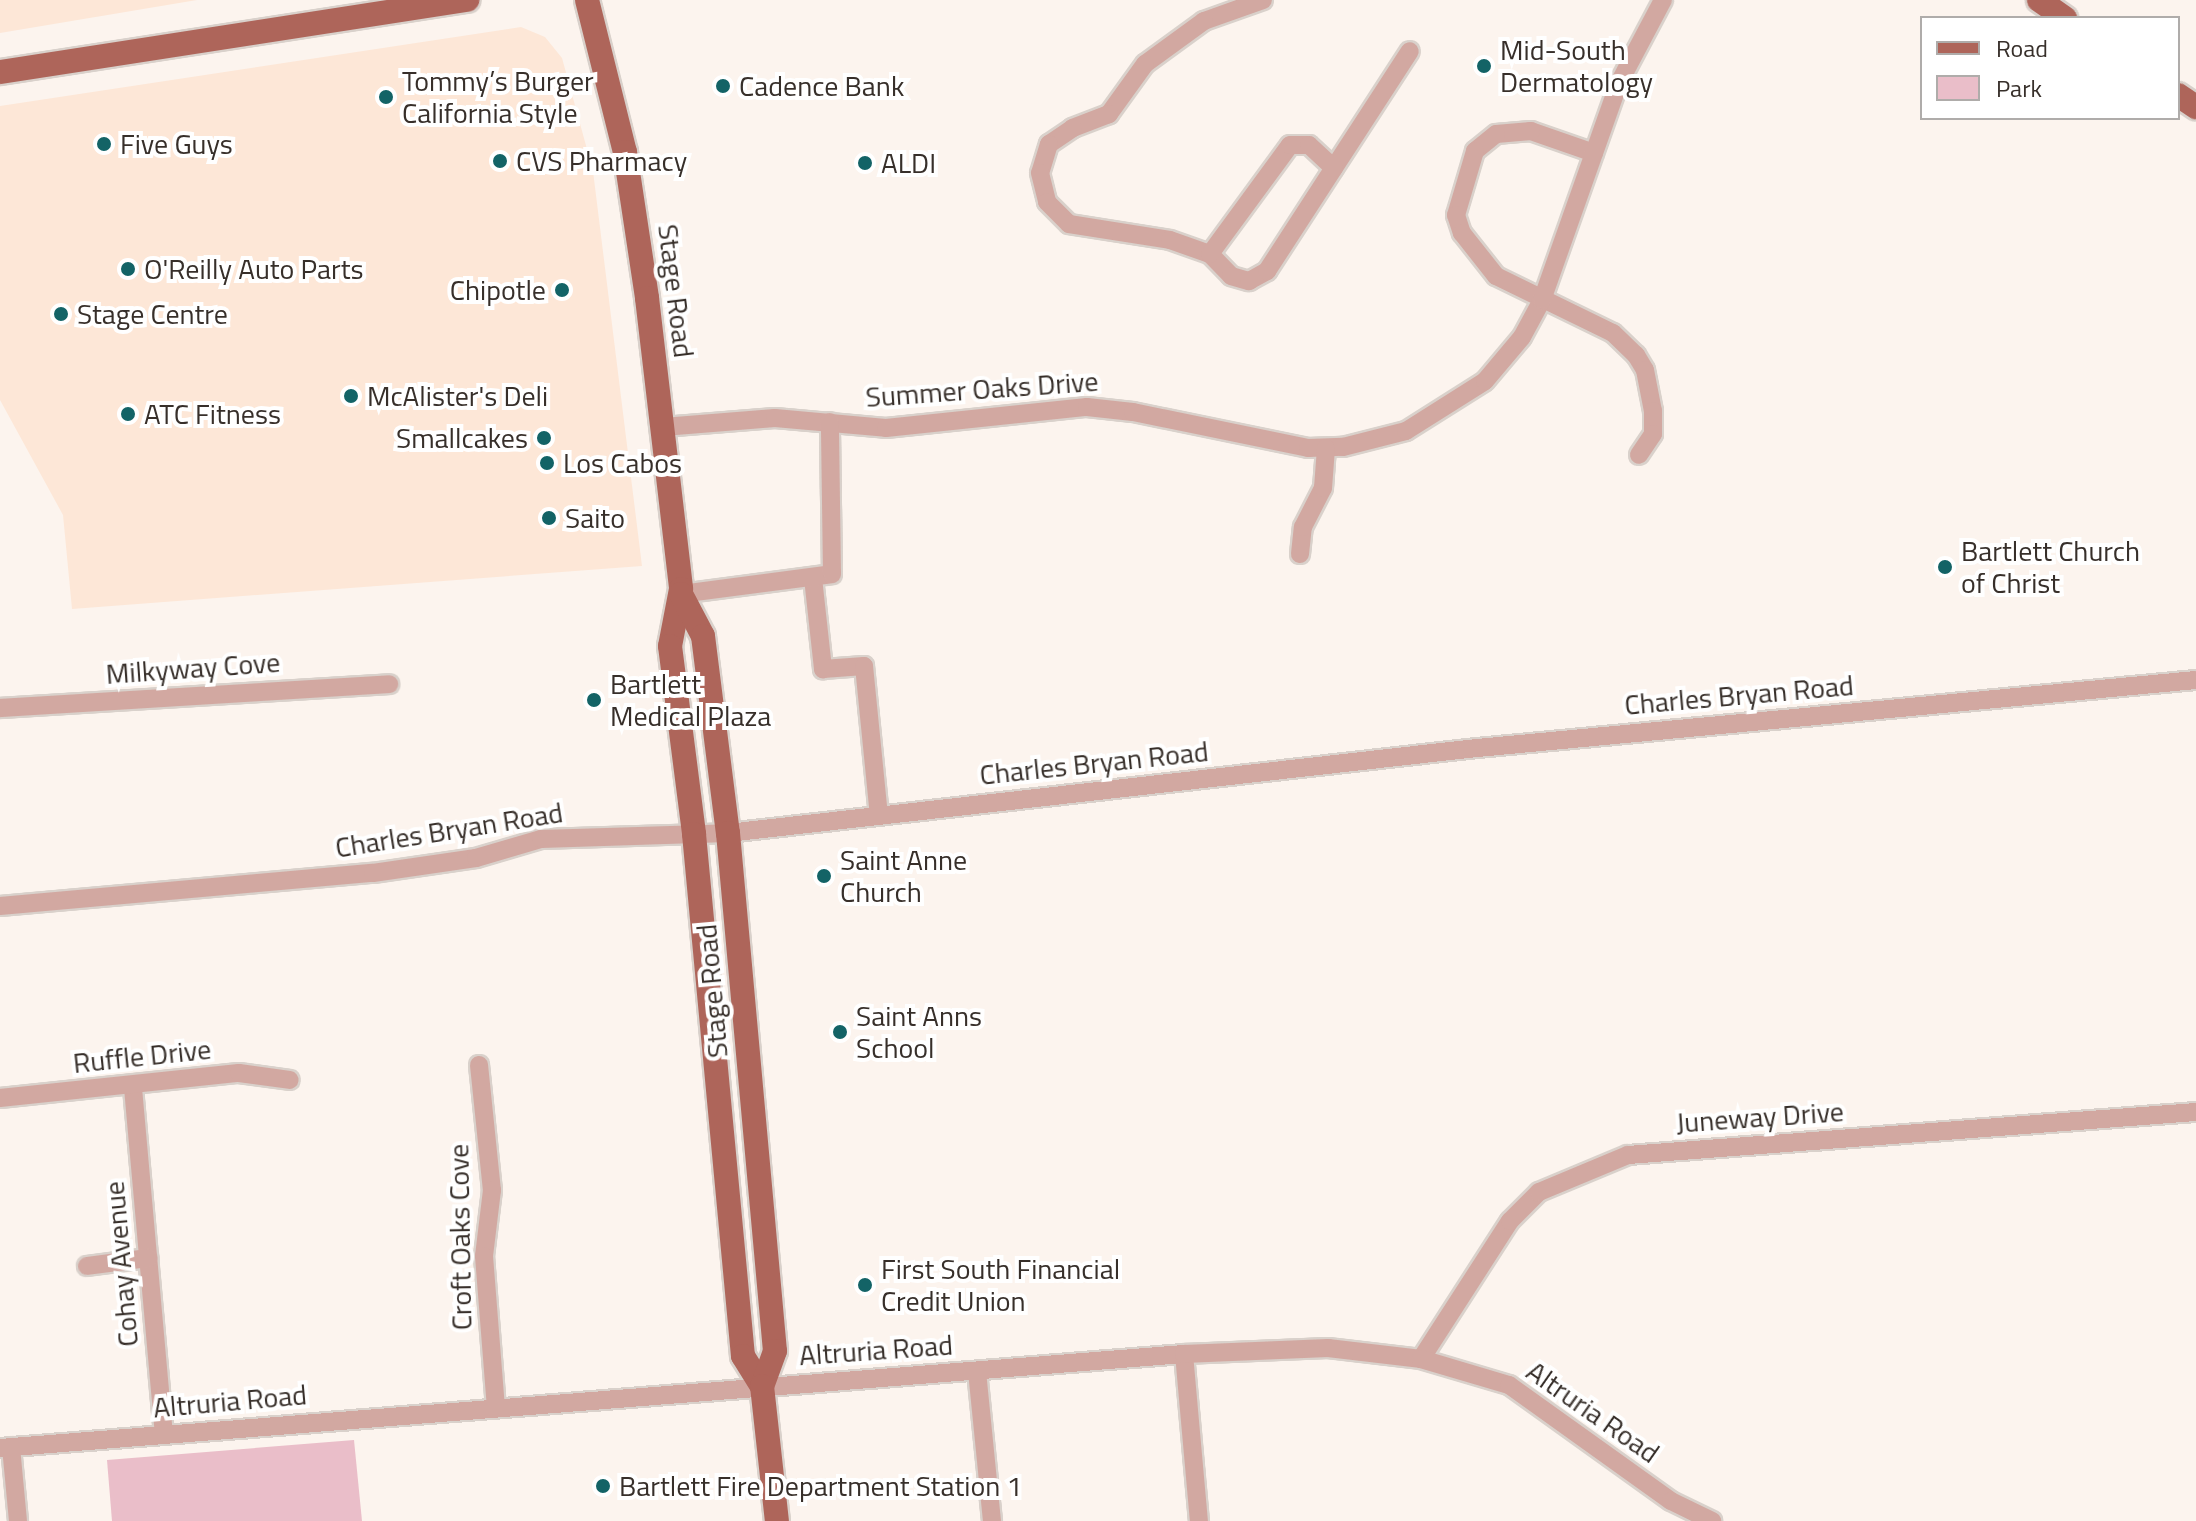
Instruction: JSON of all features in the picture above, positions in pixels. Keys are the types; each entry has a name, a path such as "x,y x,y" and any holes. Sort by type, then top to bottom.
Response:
{"main road":[{"path":"0,72 467,0"},
{"name":"Stage Road","path":"587,0 627,166 663,427 681,594 670,646 694,834 743,1356 762,1386 777,1521"},
{"path":"2039,0 2062,16"},
{"name":"Stage Road","path":"681,594 703,636 728,833 775,1351 762,1386"},
{"path":"718,1098 752,1095"}],"street":[{"path":"1263,0 1204,21 1145,64 1109,114 1073,128 1049,144 1040,173 1047,202 1069,224 1170,240 1210,254 1231,276 1249,281 1267,271 1410,51"},
{"name":"Summer Oaks Drive","path":"663,427 759,419 886,428 1102,408 1278,445 1326,448 1406,431 1465,397 1502,363 1542,300 1619,83 1663,0"},
{"path":"1594,153 1531,131 1500,133 1475,151 1458,196 1456,215 1462,233 1496,276 1613,333 1636,355 1645,370 1653,411 1653,434 1639,455"},
{"path":"1210,254 1290,145 1309,145 1334,168"},
{"path":"681,594 832,574 835,566 827,467 830,422"},
{"path":"1300,554 1303,527 1323,488 1326,448"},
{"path":"813,578 823,669 864,666 879,815"},
{"name":"Charles Bryan Road","path":"0,906 373,873 476,858 541,839 728,833 1467,749 2196,680"},
{"name":"Milkyway Cove","path":"0,708 389,684"},
{"name":"Croft Oaks Cove","path":"479,1065 492,1190 484,1256 496,1408"},
{"name":"Ruffle Drive","path":"0,1098 133,1088 239,1073 290,1080"},
{"name":"Cohay Avenue","path":"133,1088 164,1435"},
{"name":"Juneway Drive","path":"1421,1359 1510,1221 1539,1192 1628,1155 2196,1112"},
{"path":"87,1266 148,1258"},
{"name":"Altruria Road","path":"6,1448 1184,1354 1328,1348 1421,1359 1509,1385 1671,1501 1712,1521"},
{"path":"1184,1354 1199,1521"},
{"path":"977,1371 992,1521"},
{"path":"6,1448 18,1521"}],"shaded area":[{"path":"0,0 197,0 0,33"},
{"path":"521,27 545,37 562,58 593,171 642,566 72,609 63,515 0,400 0,106"}],"green space":[{"path":"354,1440 362,1521 112,1521 107,1460"}],"place":[{"name":"Mid-South Dermatology","path":"1484,66"},
{"name":"Cadence Bank","path":"723,86"},
{"name":"Tommy’s Burger California Style","path":"386,97"},
{"name":"Five Guys","path":"104,144"},
{"name":"CVS Pharmacy","path":"500,161"},
{"name":"ALDI","path":"865,163"},
{"name":"O'Reilly Auto Parts","path":"128,269"},
{"name":"Chipotle","path":"562,290"},
{"name":"Stage Centre","path":"61,314"},
{"name":"McAlister's Deli","path":"351,396"},
{"name":"ATC Fitness","path":"128,414"},
{"name":"Smallcakes","path":"544,438"},
{"name":"Los Cabos","path":"547,463"},
{"name":"Saito","path":"549,518"},
{"name":"Bartlett Church of Christ","path":"1945,567"},
{"name":"Bartlett Medical Plaza","path":"594,700"},
{"name":"Saint Anne Church","path":"824,876"},
{"name":"Saint Anns School","path":"840,1032"},
{"name":"First South Financial Credit Union","path":"865,1285"},
{"name":"Bartlett Fire Department Station 1","path":"603,1486"}]}
